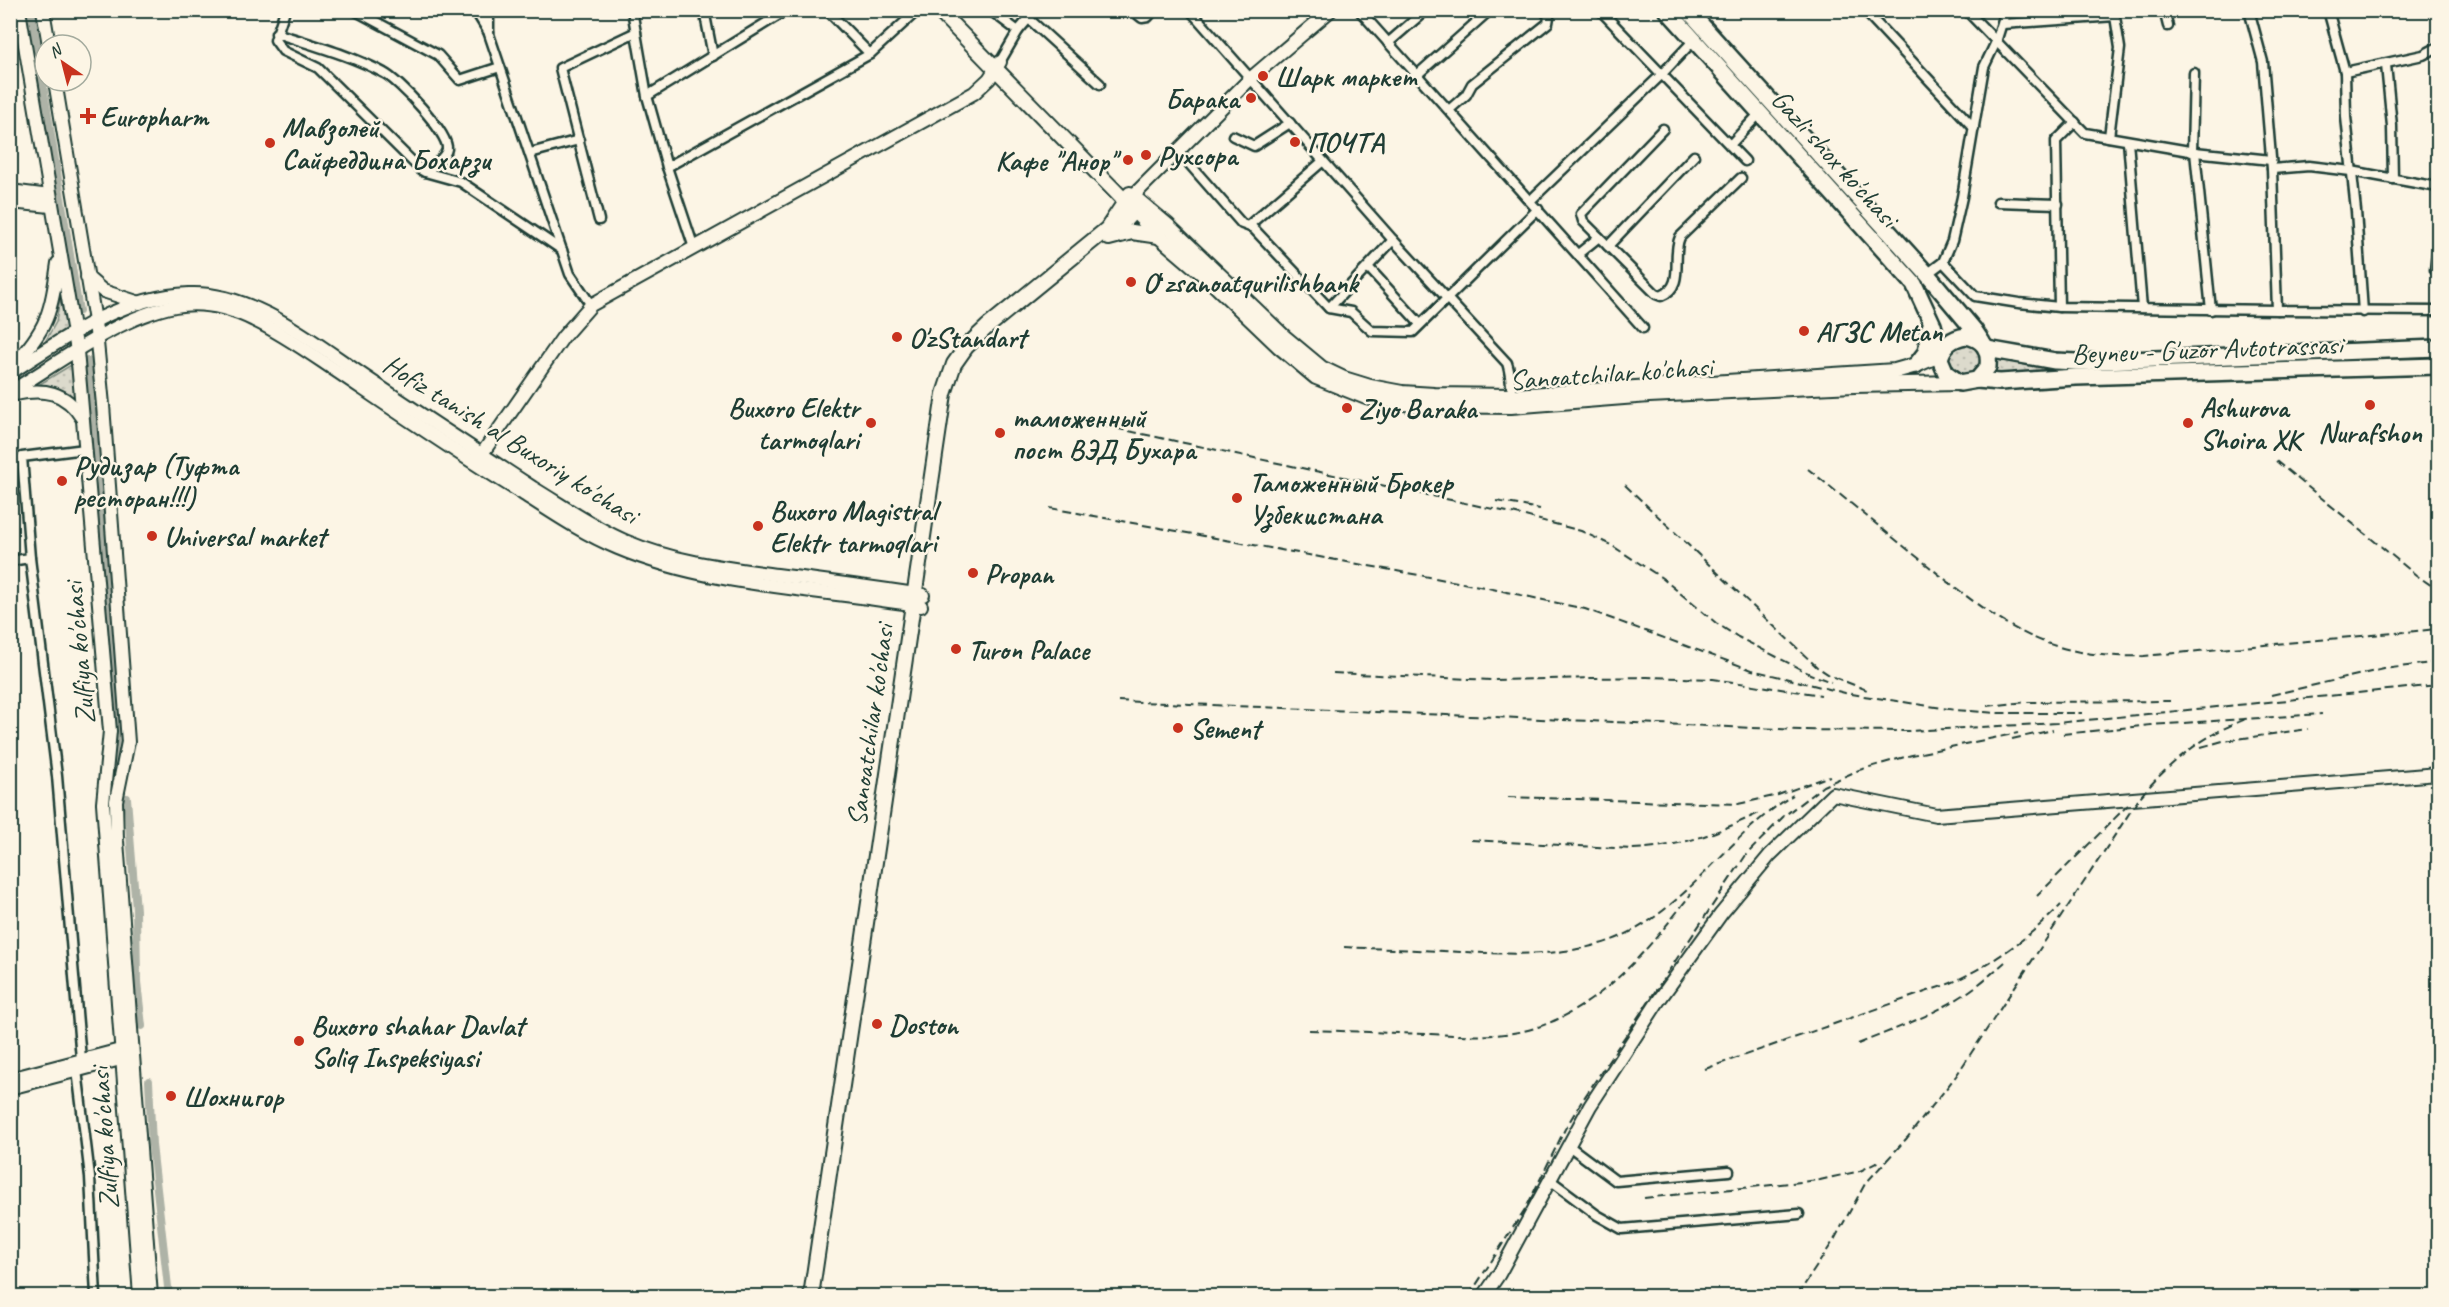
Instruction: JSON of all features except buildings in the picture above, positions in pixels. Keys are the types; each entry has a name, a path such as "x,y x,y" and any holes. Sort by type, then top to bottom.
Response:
{"highway":[{"name":"Gazli shox ko'chasi","path":"1667,10 1914,284 1929,315 1941,354"},
{"name":"Gazli shox ko'chasi","path":"1688,10 1927,274 1984,345"},
{"path":"1916,365 1926,352 1930,339 1929,315"},
{"path":"1966,336 1984,345 1988,367 1977,380 1960,383 1946,373 1940,359 1947,345 1958,337 1966,336"},
{"name":"Beyneu - G'uzor Avtotrassasi","path":"1984,345 2055,361 2116,361 2296,351 2439,348"},
{"path":"2116,361 2130,350"},
{"name":"Beyneu - G'uzor Avtotrassasi","path":"1977,380 2000,382 2076,377 2439,366"}],"main road":[{"name":"Zulfiya ko'chasi","path":"19,10 77,351 110,731 103,802 151,1296"},
{"path":"43,10 47,33"},
{"path":"938,10 998,66 1131,203 1145,222"},
{"path":"950,10 998,66"},
{"path":"1131,203 1178,151 1251,78 1330,10"},
{"path":"478,459 563,337 591,306 974,93 998,66"},
{"name":"Zulfiya ko'chasi","path":"57,93 97,339 128,742 115,816 140,1296"},
{"path":"10,191 51,201"},
{"path":"10,202 51,201"},
{"name":"Sanoatchilar ko'chasi","path":"811,1296 918,600 950,400 958,369 970,351 990,333 1112,231 1131,203 1321,368 1344,378 1402,393 1513,396 1648,390 1960,383"},
{"path":"1112,231 1145,222 1160,222 1163,231"},
{"name":"Sanoatchilar ko'chasi","path":"1112,231 1163,231 1279,346 1316,377 1366,397 1418,405 1511,406 1648,390"},
{"path":"10,370 33,344 45,323 52,302 59,253"},
{"path":"87,277 103,291 140,303"},
{"name":"Hofiz tanish al Buxoriy ko'chasi","path":"10,370 74,331 140,303 188,294 210,295 250,305 302,335 478,459"},
{"name":"Hofiz tanish al Buxoriy ko'chasi","path":"10,394 136,317 176,306 201,304 236,312 255,320 478,459 596,528 653,552 712,566 918,600"},
{"path":"1648,390 1895,370 1916,365 1941,354"},
{"path":"10,394 31,390 50,391 76,407 83,419"},
{"name":"Sanoatchilar ko'chasi","path":"818,1296 918,600"},
{"path":"1484,1296 1499,1274 1590,1106 1659,1000 1721,914 1770,855 1833,794 1936,815 2439,774"},
{"path":"10,1079 127,1052"},
{"path":"10,1088 79,1064"}],"street":[{"path":"285,10 275,40 284,51 318,68 425,172 461,182 563,250"},
{"path":"354,10 438,55 460,80 500,67"},
{"path":"475,10 489,34 575,283 591,306"},
{"path":"489,10 489,34"},
{"path":"632,10 647,96 667,167 694,248"},
{"path":"704,10 713,56"},
{"path":"647,96 787,10"},
{"path":"827,10 870,54"},
{"path":"667,167 870,54 918,10"},
{"path":"990,10 1018,31"},
{"path":"998,66 1018,31 1036,10"},
{"path":"1132,10 1142,18 1148,17 1154,10"},
{"path":"1190,10 1393,240 1507,363 1511,373 1510,385 1513,396"},
{"path":"1359,10 1643,328"},
{"path":"1388,44 1426,10"},
{"path":"1416,75 1490,10"},
{"path":"1449,110 1466,95 1472,84 1548,23 1549,17 1544,10"},
{"path":"1600,10 1745,161"},
{"path":"1864,10 1974,128"},
{"path":"1966,10 2085,133 2272,164 2351,171 2439,187"},
{"path":"1927,274 1943,262 1952,241 1960,208 1984,67 2003,24 2006,10"},
{"path":"2164,10 2168,26"},
{"path":"2249,10 2263,62 2272,164 2277,310"},
{"path":"2328,10 2345,72 2346,117 2363,312"},
{"path":"2003,24 2115,13 2120,48 2109,137"},
{"path":"1029,19 1100,84"},
{"path":"599,220 560,68 636,32"},
{"path":"276,33 359,62 386,74 415,101 432,118 447,146 446,152 425,172"},
{"path":"1531,200 1661,75 1694,40"},
{"path":"2345,72 2386,65 2423,55 2439,47"},
{"path":"2386,65 2394,179"},
{"path":"2194,73 2194,152 2211,310"},
{"path":"1730,145 1760,113"},
{"path":"2059,307 2056,141 2075,122"},
{"path":"1233,136 1254,146 1290,123"},
{"path":"1662,129 1581,214 1583,221 1656,294 1661,296 1665,294 1675,283 1677,243 1680,237 1740,177"},
{"path":"530,153 579,141"},
{"path":"2128,141 2142,308"},
{"path":"1178,151 1242,224 1253,228 1329,308 1351,312 1372,331 1413,332 1538,209"},
{"path":"1608,246 1694,156"},
{"path":"1248,226 1323,160"},
{"path":"1998,202 2058,204"},
{"path":"1578,254 1599,237"},
{"path":"1329,308 1393,240"},
{"path":"2434,270 2439,244"},
{"path":"1943,262 1975,296 2059,307 2439,311"},
{"path":"1368,267 1420,324"},
{"path":"85,449 22,457 30,558 57,776 90,1177 96,1296"},
{"path":"10,561 30,558"},
{"path":"1569,1146 1616,1181 1729,1171"},
{"path":"1550,1180 1598,1215 1622,1229 1799,1214"}],"shaded area":[{"path":"60,298 66,328 45,342 56,322"},
{"path":"1965,343 1976,348 1981,359 1976,370 1965,375 1954,370 1949,359 1954,348"},
{"path":"2438,352 2438,357 1991,374 1996,356"},
{"path":"71,365 75,401 40,384"}],"waterway":[{"path":"31,10 79,311"},
{"path":"88,361 117,702 119,740 116,772"},
{"path":"127,798 136,910 137,982 142,1026"},
{"path":"149,1081 152,1145 169,1296"}],"railway":[{"path":"1063,417 1521,515 1581,531 1611,545 1662,578 1716,623 1738,637 1810,674 1831,682"},
{"path":"2276,461 2416,575 2438,590"},
{"path":"1808,469 1948,582 1998,618 2022,632 2076,651 2108,656 2144,656 2438,629"},
{"path":"1625,485 1817,667 1831,676 1867,690"},
{"path":"1496,501 1540,509"},
{"path":"1050,508 1479,586 1585,609 1752,670 1845,693 1955,710 1998,713 2082,713"},
{"path":"2271,695 2384,669 2438,662"},
{"path":"1333,673 1492,680 1647,677 1713,679 1821,695"},
{"path":"1118,701 1801,730 1908,731 2057,723 2438,685"},
{"path":"1987,706 2027,702 2170,701"},
{"path":"2063,734 2151,725 2322,714"},
{"path":"1797,1296 1834,1240 1865,1184 1907,1138 1956,1076 2140,797 2163,772 2201,741 2246,719"},
{"path":"2201,747 2223,741 2308,729"},
{"path":"2012,739 2053,730"},
{"path":"1469,1296 1527,1206 1565,1129 1582,1101 1746,855 1784,816 1823,786 1859,770 1912,755 2018,733"},
{"path":"1508,797 1738,804 1778,795 1830,776"},
{"path":"1344,947 1514,954 1564,951 1611,940 1634,930 1674,902 1756,823 1793,795"},
{"path":"2037,896 2128,805"},
{"path":"1471,840 1632,849 1650,848 1697,838 1759,813"},
{"path":"1309,1030 1483,1035 1511,1033 1538,1027 1562,1017 1605,989 1642,954 1691,894"},
{"path":"1705,1069 1951,983 2009,949 2061,905"},
{"path":"1858,1044 1913,1022 1952,1002 1975,987 2005,962"},
{"path":"1644,1198 1820,1180 1860,1171 1880,1161"}],"place":[{"name":"Шарк маркет","path":"1263,76"},
{"name":"Барака","path":"1251,98"},
{"name":"Europharm","path":"88,116"},
{"name":"ПОЧТА","path":"1295,142"},
{"name":"Мавзолей Сайфеддина Бохарзи","path":"270,143"},
{"name":"Рухсора","path":"1146,155"},
{"name":"Кафе \"Анор\"","path":"1128,160"},
{"name":"Oʻzsanoatqurilishbank","path":"1131,282"},
{"name":"АГЗС Metan","path":"1804,331"},
{"name":"O'zStandart","path":"897,337"},
{"name":"Nurafshon","path":"2370,405"},
{"name":"Ziyo Baraka","path":"1347,408"},
{"name":"Buxoro Elektr tarmoqlari","path":"871,423"},
{"name":"Ashurova Shoira XK","path":"2188,423"},
{"name":"таможенный пост ВЭД Бухара","path":"1000,433"},
{"name":"Рудизар (Туфта ресторан!!!)","path":"62,481"},
{"name":"Таможенный Брокер Узбекистана","path":"1237,498"},
{"name":"Buxoro Magistral Elektr tarmoqlari","path":"758,526"},
{"name":"Universal market","path":"152,536"},
{"name":"Propan","path":"973,573"},
{"name":"Turon Palace","path":"956,649"},
{"name":"Sement","path":"1178,728"},
{"name":"Doston","path":"877,1024"},
{"name":"Buxoro shahar Davlat Soliq Inspeksiyasi","path":"299,1041"},
{"name":"Шохнигор","path":"171,1096"}]}
